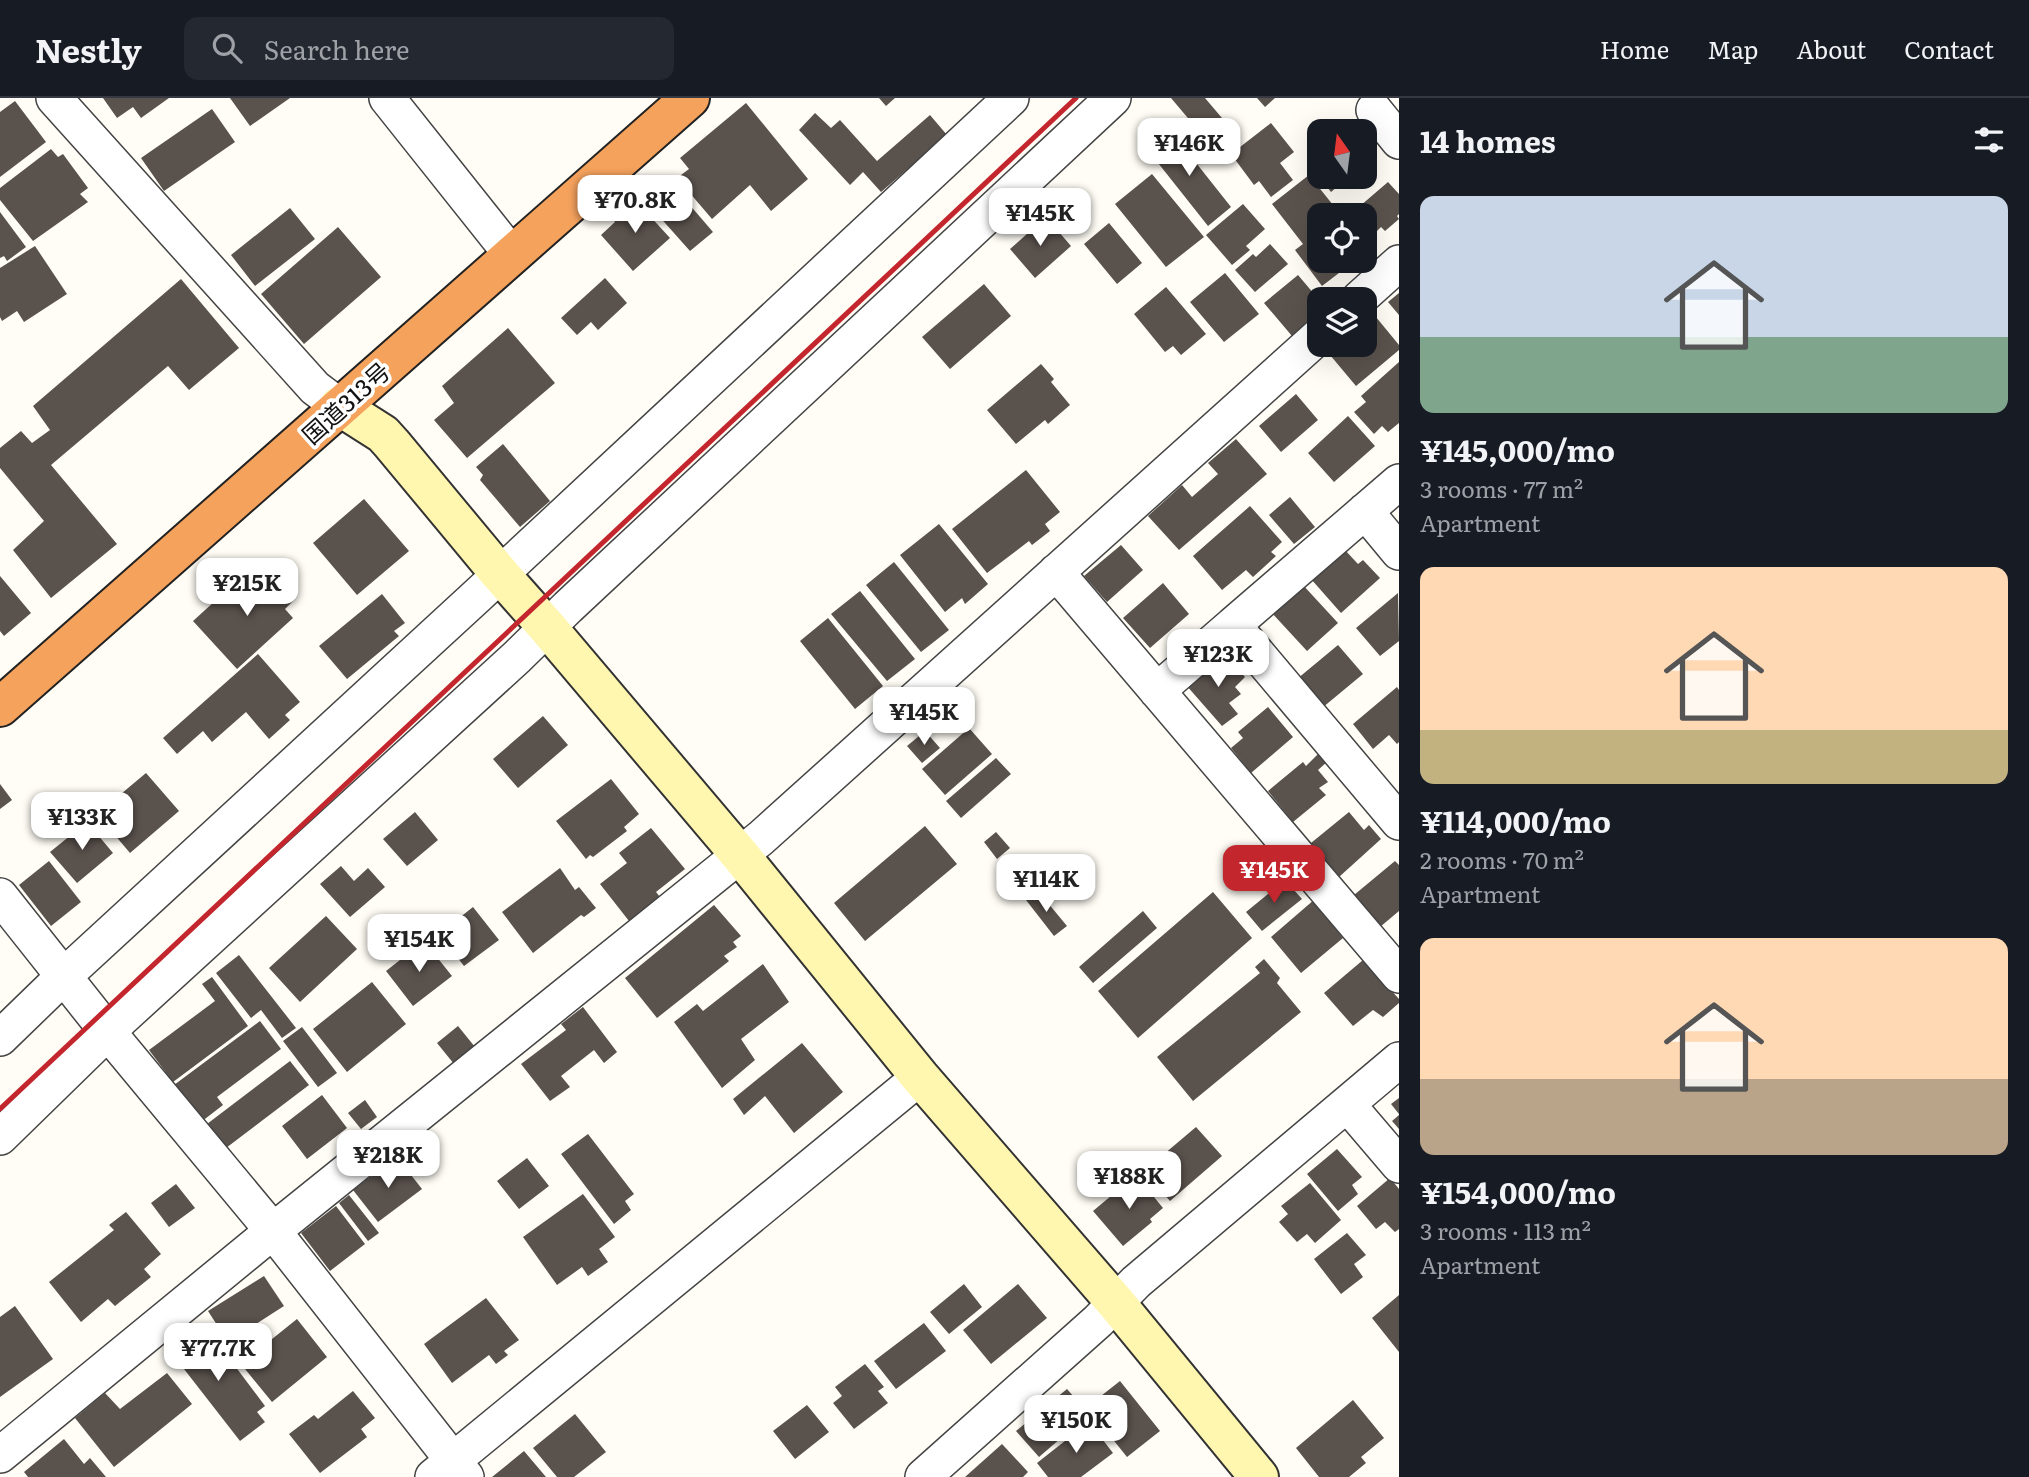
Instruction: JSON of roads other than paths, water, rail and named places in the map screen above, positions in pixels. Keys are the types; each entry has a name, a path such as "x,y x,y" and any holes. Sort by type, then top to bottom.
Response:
{"highway":[{"name":"国道313号","path":"0,707 690,98"}],"street":[{"path":"54,98 315,388 339,407 383,434 740,855 920,1077 1116,1303 1259,1477"},
{"path":"387,98 512,255"},
{"path":"0,1038 1011,98"},
{"path":"0,1137 107,1031 517,657 1113,98"},
{"path":"1374,110 1399,141"},
{"path":"1372,287 1399,263"},
{"path":"0,1455 740,855 1307,347"},
{"path":"1157,691 1399,482"},
{"path":"1365,511 1399,552"},
{"path":"1056,572 1399,975"},
{"path":"1233,625 1399,821"},
{"path":"0,895 107,1031 273,1231 451,1472 920,1077"},
{"path":"929,1475 1093,1326 1136,1282 1399,1060"},
{"path":"1347,1104 1399,1165"}],"railway":[{"path":"0,1109 1076,98"}]}
